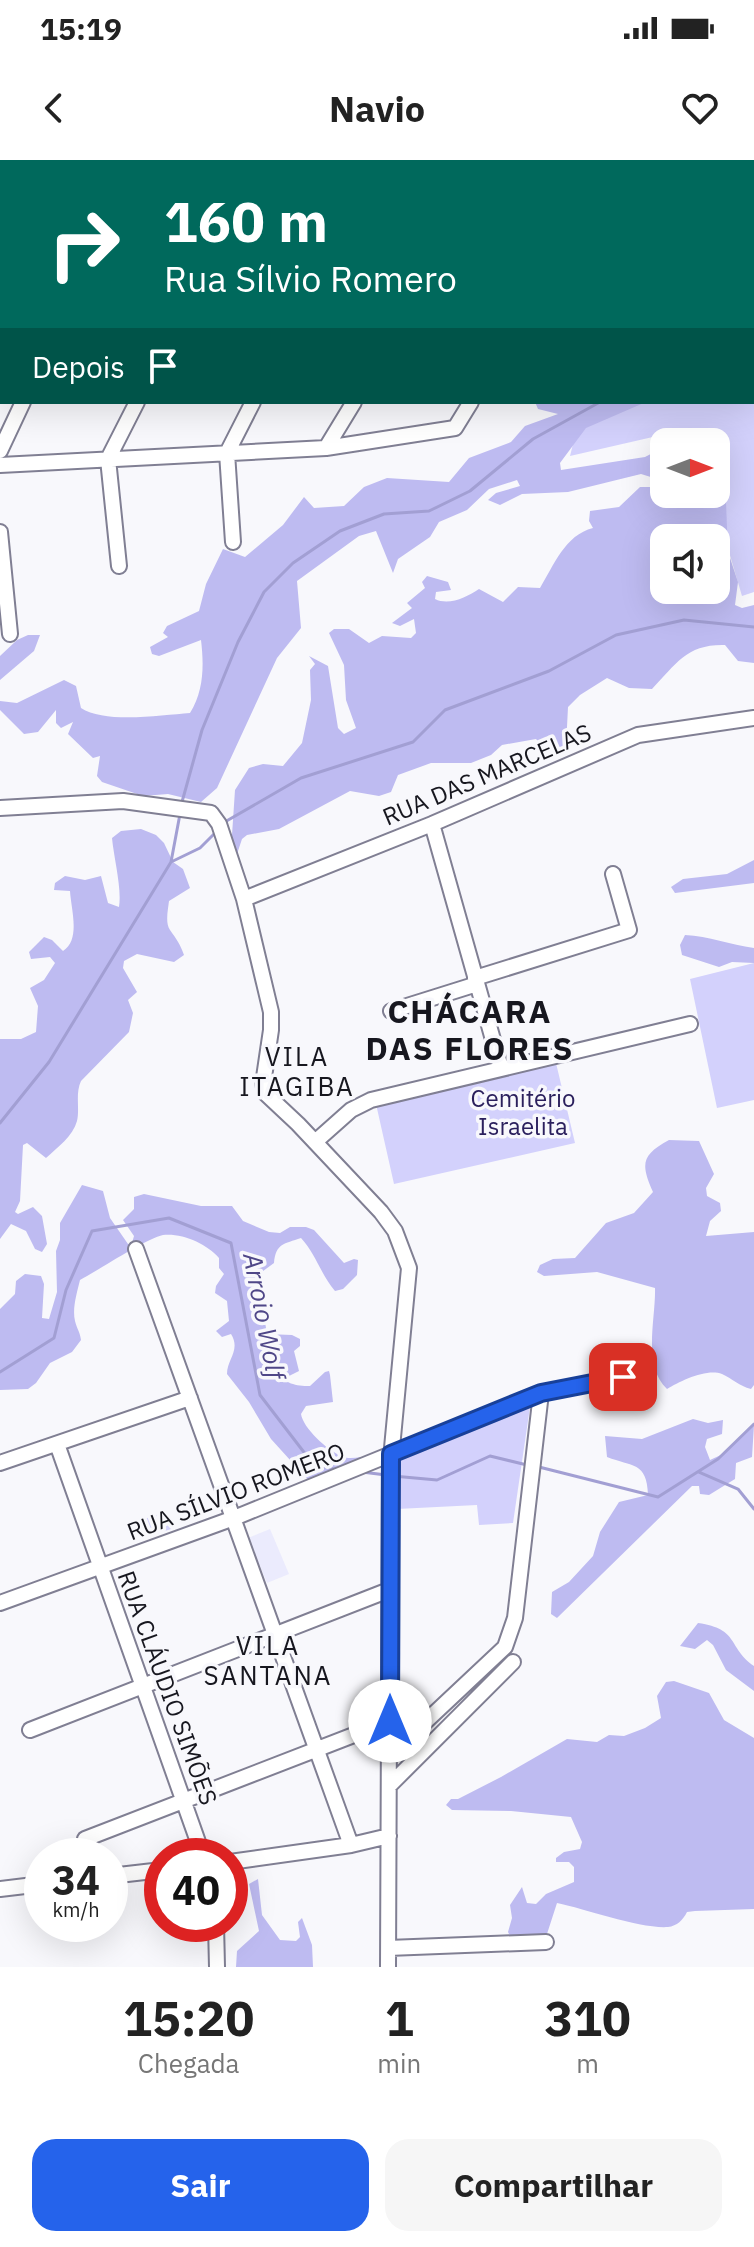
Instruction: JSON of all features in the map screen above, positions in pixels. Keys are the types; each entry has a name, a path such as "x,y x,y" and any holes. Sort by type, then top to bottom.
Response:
{"street":[{"path":"0,451 22,404"},
{"path":"119,566 108,459 136,404"},
{"path":"233,542 227,453 252,404"},
{"path":"326,448 353,404"},
{"path":"0,465 326,448 455,428 470,404"},
{"path":"0,532 10,634"},
{"name":"RUA DAS MARCELAS","path":"244,899 432,824 638,735 754,718"},
{"path":"0,808 123,801 211,813 219,824 244,899 271,1012 263,1084 266,1094 381,1212 400,1242 409,1268 391,1454 388,1967"},
{"path":"432,824 501,1068"},
{"path":"391,1011 629,930 613,874"},
{"path":"315,1142 351,1110 371,1100 690,1024"},
{"path":"136,1249 351,1845"},
{"name":"RUA SÍLVIO ROMERO","path":"0,1603 234,1518 541,1393 623,1377"},
{"path":"390,1755 505,1647 512,1631 541,1393"},
{"path":"0,1463 190,1398"},
{"name":"RUA CLÁUDIO SIMÕES","path":"57,1444 197,1838"},
{"path":"30,1730 389,1590"},
{"path":"390,1785 513,1662"},
{"path":"464,1687 479,1698"},
{"path":"88,1838 390,1721"},
{"path":"248,1859 351,1845 389,1836"},
{"path":"0,1889 24,1886"},
{"path":"216,1942 217,1967"},
{"path":"388,1948 546,1942"}],"shaded area":[{"path":"536,404 641,404 586,428 560,463 561,470 650,454 650,477 641,474 568,492 522,494 500,505 488,500 496,493 520,486 517,480 489,489 467,510 439,522 430,537 398,559 393,573 376,531 359,536 297,581 301,628 277,658 217,788 201,802 168,794 143,796 102,782 97,776 100,756 93,758 68,734 73,722 61,728 56,723 56,710 38,732 24,734 0,710 0,701 17,703 64,680 76,686 81,708 91,713 134,717 190,713 202,678 201,640 159,656 152,654 150,647 168,637 163,633 167,626 199,611 206,584 223,549 245,557 283,525 304,497 314,508 344,506 364,487 387,478 449,482 469,458 511,442 525,426 558,414 538,409"},
{"path":"640,487 650,487 650,508 726,508 727,524 650,524 650,604 730,604 730,558 738,582 735,605 742,608 754,605 754,663 738,661 725,645 712,646 684,657 652,689 629,688 607,678 580,695 568,707 566,747 550,755 536,739 502,745 491,755 471,763 431,763 398,775 391,792 379,796 350,791 279,829 247,835 242,839 237,854 231,850 235,790 249,768 263,764 283,766 302,743 311,700 310,670 315,664 309,656 328,666 338,728 344,734 356,728 346,700 344,665 329,633 334,629 349,629 369,643 382,636 411,638 416,633 414,619 400,626 392,623 412,608 407,603 425,588 422,582 427,576 448,582 451,590 436,592 435,599 446,602 458,600 479,589 503,602 518,587 540,588 568,544 593,528 589,521 590,511 619,507"},
{"path":"28,635 40,635 34,651 0,680 0,656 17,640"},
{"path":"141,829 156,835 164,843 173,862 183,869 190,888 169,901 167,920 184,955 174,962 137,954 124,961 123,968 137,992 128,1000 133,1013 129,1032 81,1081 77,1121 64,1141 46,1158 27,1143 23,1145 20,1201 15,1212 18,1214 33,1207 42,1216 47,1244 42,1252 35,1249 26,1231 11,1224 0,1239 0,1039 21,1039 36,1032 38,1006 30,988 44,980 55,963 50,957 31,959 29,952 44,937 63,951 72,940 74,924 70,891 54,890 55,883 65,876 85,880 101,876 108,903 119,907 119,883 112,838 121,831"},
{"path":"754,860 754,883 675,893 671,887 683,879 727,874"},
{"path":"685,935 754,948 754,963 732,962 719,967 682,955 680,945"},
{"path":"669,1140 699,1141 714,1174 706,1188 707,1196 720,1203 721,1211 710,1221 706,1236 754,1232 754,1385 751,1389 722,1374 709,1373 694,1376 667,1389 659,1379 652,1355 655,1288 597,1272 544,1276 537,1272 540,1265 553,1259 575,1258 606,1223 634,1213 653,1192 646,1174 646,1161 653,1150"},
{"path":"82,1185 103,1191 110,1218 128,1244 132,1243 134,1236 123,1220 134,1209 134,1197 144,1194 201,1206 232,1206 243,1221 269,1232 280,1233 290,1227 306,1227 314,1230 344,1263 358,1260 357,1275 343,1289 335,1291 301,1238 282,1245 274,1263 255,1277 256,1308 265,1322 267,1334 292,1335 300,1339 300,1346 294,1351 299,1371 289,1376 278,1371 284,1379 310,1386 329,1371 333,1402 306,1406 301,1414 306,1426 335,1453 346,1458 361,1457 360,1461 310,1482 271,1439 249,1402 227,1374 235,1345 231,1334 222,1337 216,1331 229,1321 227,1301 215,1293 224,1274 219,1268 219,1258 201,1244 178,1236 156,1237 80,1280 74,1311 81,1340 72,1352 50,1363 28,1389 0,1390 0,1309 15,1294 16,1281 25,1274 41,1276 44,1284 42,1318 49,1319 57,1292 56,1251 60,1240 60,1223"},
{"path":"693,1419 708,1423 723,1420 722,1434 707,1439 705,1447 710,1460 723,1454 754,1425 752,1457 736,1463 735,1479 709,1495 700,1494 699,1486 692,1486 557,1618 551,1614 552,1592 569,1582 593,1556 600,1532 619,1502 648,1495 645,1476 641,1471 631,1464 607,1457 605,1436 642,1439"},
{"path":"270,1529 289,1574 267,1583 248,1538"},
{"path":"698,1623 727,1634 754,1666 754,1691 726,1670 707,1640 695,1649 680,1646"},
{"path":"674,1681 709,1693 724,1720 754,1738 754,1909 687,1912 674,1925 657,1927 557,1903 546,1937 511,1938 508,1932 512,1918 510,1905 522,1887 527,1903 536,1904 546,1894 574,1882 574,1867 569,1862 556,1862 556,1858 564,1852 580,1849 582,1842 571,1817 511,1811 452,1810 446,1805 451,1799 458,1799 501,1777 567,1739 597,1742 609,1735 624,1736 645,1728 661,1718 657,1696 666,1682"},
{"path":"258,1879 262,1915 280,1940 296,1941 300,1937 298,1922 302,1918 312,1945 313,1967 236,1967 237,1951 259,1931 249,1884"}],"green space":[{"path":"621,404 754,404 754,592 742,596 730,555 730,524 721,524 716,508 730,508 730,428 650,428 650,438 570,456 579,420"},
{"path":"754,963 754,1100 717,1108 690,979"},
{"name":"Cemitério Israelita","path":"556,1063 575,1143 394,1184 376,1104"},
{"path":"530,1407 513,1523 479,1525 477,1505 397,1509 397,1460"},
{"path":"165,1512 171,1529 144,1538 138,1521"}],"waterway":[{"path":"182,802 202,730 238,642 264,592 293,563 340,531 384,514 429,511 470,491 533,439 596,404"},
{"path":"223,823 301,778 413,742 445,710 549,671 616,635 684,620 754,627"},
{"path":"0,1123 49,1062 171,862 180,814"},
{"path":"171,862 200,848 216,832"},
{"name":"Arroio Wolf","path":"0,1372 54,1338 66,1290 92,1231 169,1218 231,1243 260,1395 313,1464 338,1470"},
{"name":"Arroio Wolf","path":"539,1467 658,1497 718,1459 754,1424"},
{"name":"Arroio Wolf","path":"393,1476 437,1480 490,1456 527,1465"},
{"name":"Arroio Wolf","path":"362,1472 386,1475"},
{"path":"699,1472 738,1489 754,1509"}],"district":[{"name":"CHÁCARA DAS FLORES","path":"470,1030"},
{"name":"VILA ITAGIBA","path":"297,1072"},
{"name":"VILA SANTANA","path":"268,1661"}],"route":[{"path":"390,1721 391,1454 541,1393 623,1377"}]}
